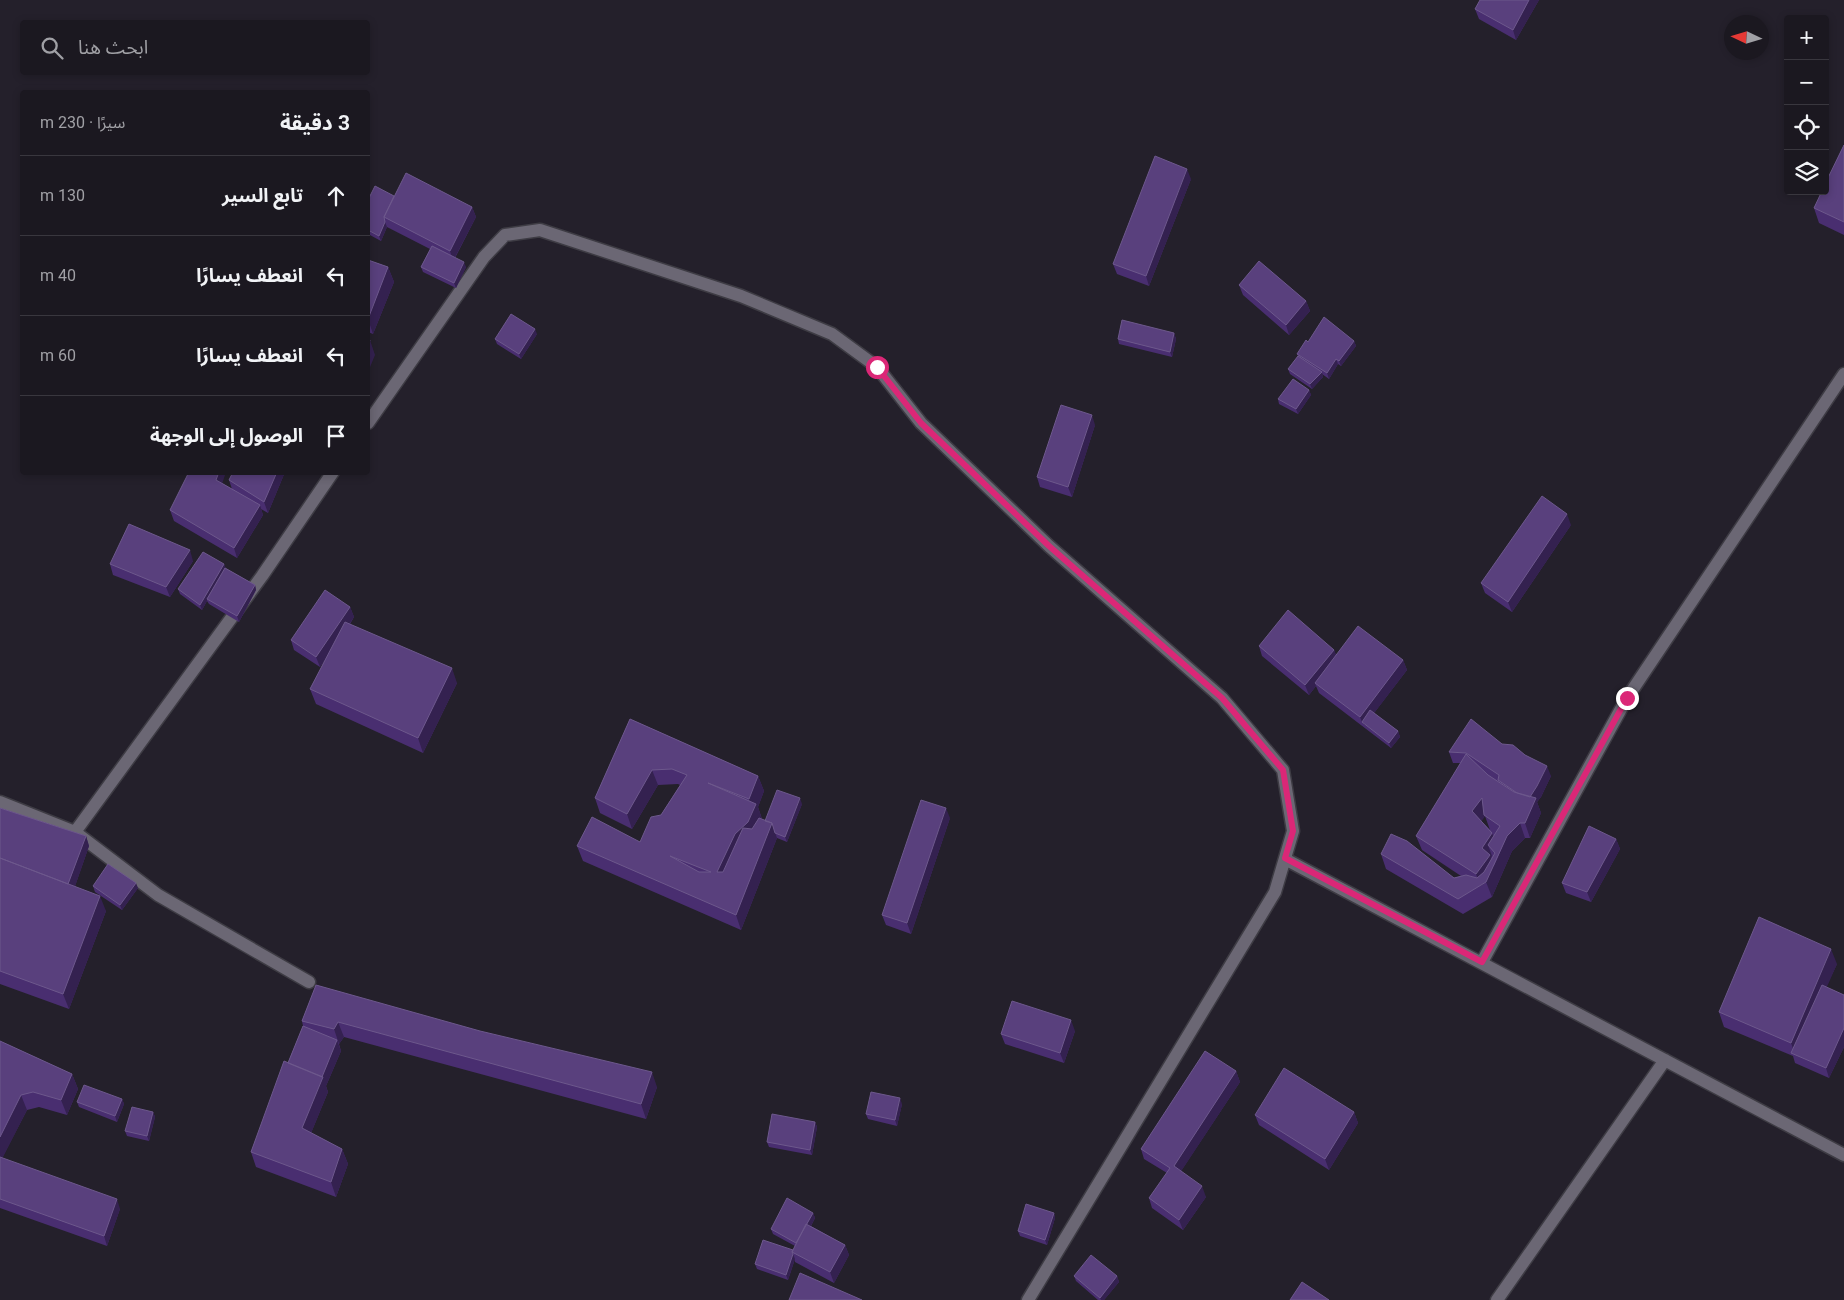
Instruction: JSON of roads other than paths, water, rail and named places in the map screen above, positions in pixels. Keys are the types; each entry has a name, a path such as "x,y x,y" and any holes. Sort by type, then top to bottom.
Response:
{"street":[{"path":"370,420 484,257 505,235 540,230 741,296 832,334 877,367 921,423 1049,546 1222,698 1283,770 1293,831 1275,892 1028,1300"},
{"path":"1482,962 1627,698 1844,374"},
{"path":"75,832 262,576 331,475"},
{"path":"0,802 75,832 158,895 308,982"},
{"path":"1285,858 1844,1155"},
{"path":"1496,1300 1665,1060"}]}
